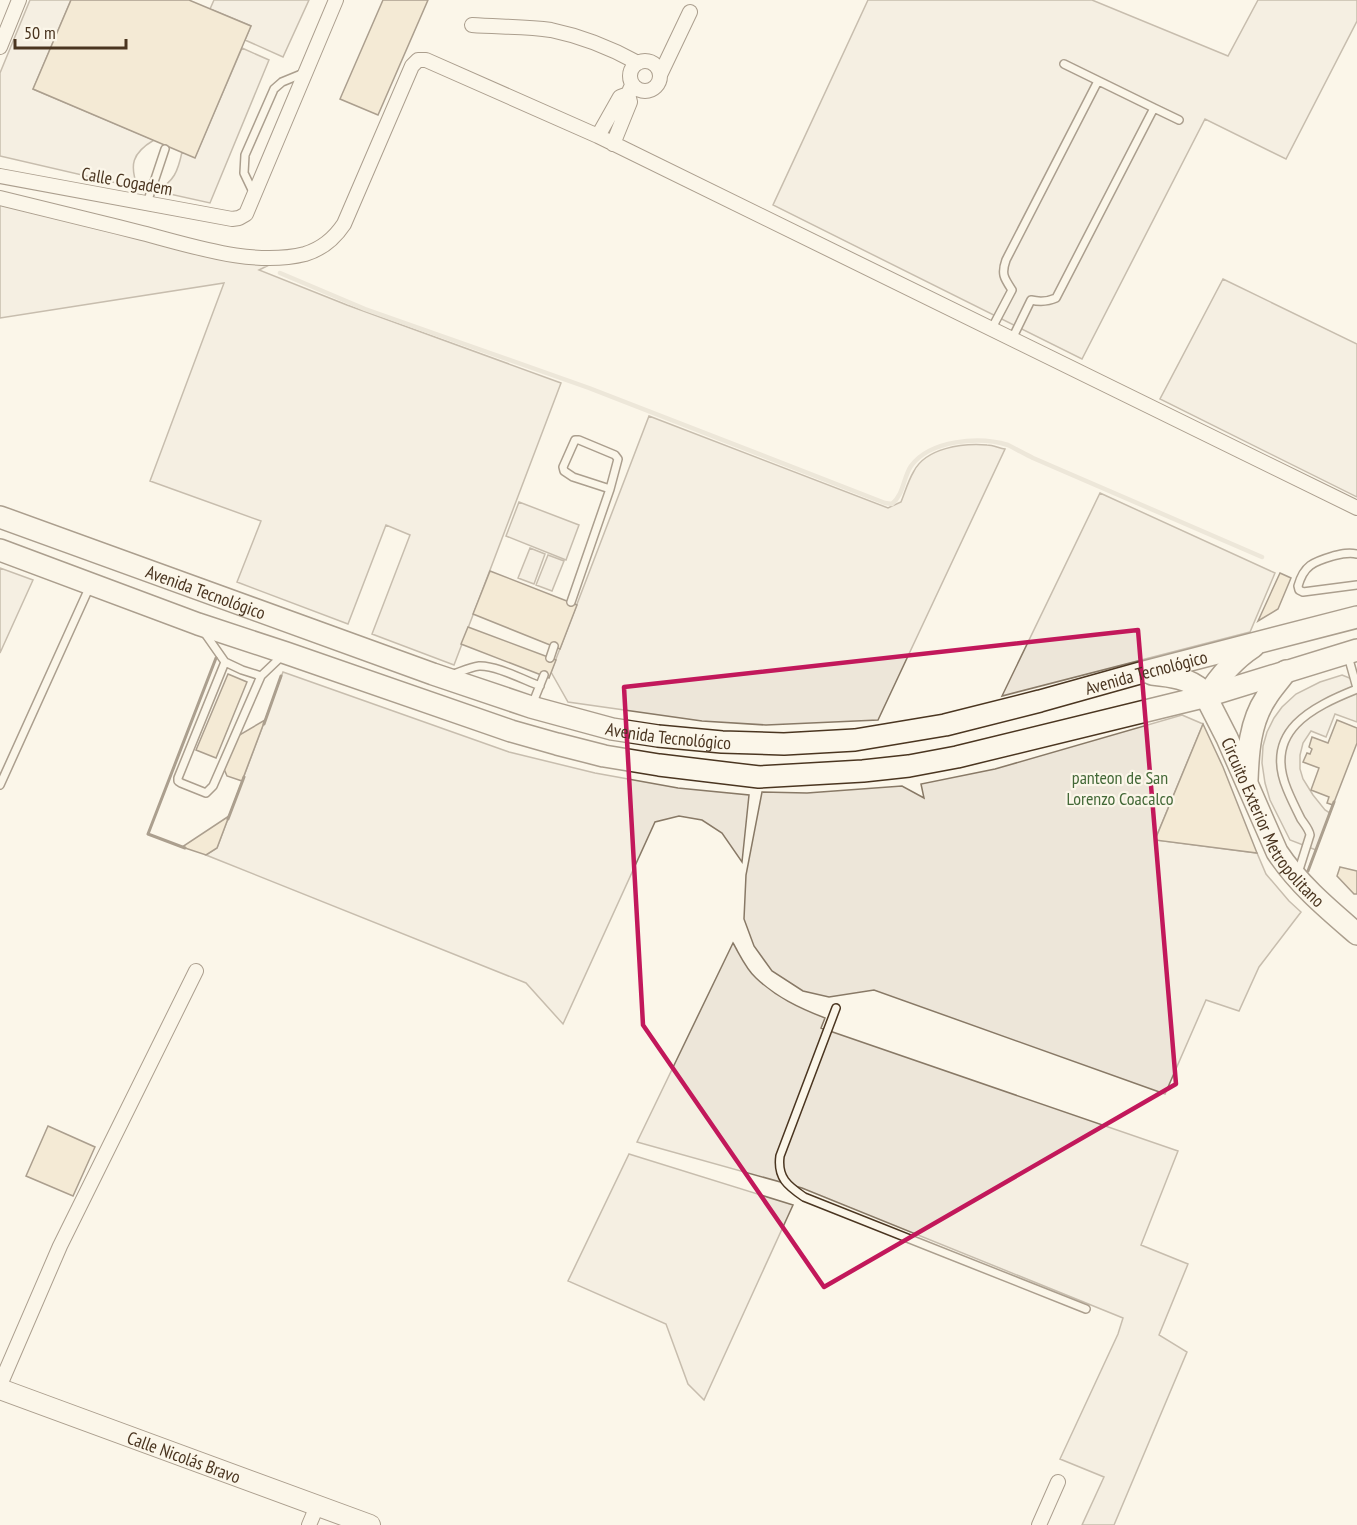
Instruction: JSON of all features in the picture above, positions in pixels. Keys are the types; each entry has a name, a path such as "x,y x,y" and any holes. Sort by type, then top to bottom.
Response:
{"main road":[{"name":"Avenida Tecnológico","path":"0,517 531,707 612,729 711,741 784,744 855,740 945,725 1357,617"},
{"name":"Avenida Tecnológico","path":"0,550 198,624 511,731 604,756 759,777 863,771 909,766 957,757 1207,696 1352,652"},
{"path":"1140,673 1179,677 1197,686 1207,696 1216,681 1234,661 1264,641"},
{"path":"1247,784 1249,747 1258,712 1286,671"},
{"name":"Circuito Exterior Metropolitano","path":"1207,696 1277,852 1296,878 1357,934"}],"street":[{"path":"0,47 20,0"},
{"path":"254,194 336,0"},
{"path":"598,136 620,97 630,89 646,92 654,89 690,12"},
{"path":"472,25 564,33 638,63"},
{"path":"0,198 228,254 280,257 306,254 335,237 344,224 412,66 418,60 426,60 598,136 1357,507"},
{"path":"613,144 630,102 632,69 638,63 649,62 655,65 660,75"},
{"name":"Calle Cogadem","path":"0,176 232,219 246,214 254,194"},
{"path":"0,1387 60,1246 196,971"},
{"name":"Calle Nicolás Bravo","path":"0,1387 370,1525"},
{"path":"1039,1525 1058,1482"},
{"path":"309,1525 317,1506"}],"lane":[{"path":"1065,64 1179,120"},
{"path":"254,194 244,173 245,155 274,89 282,82 306,72"},
{"path":"992,328 1012,290 1002,271 1005,260 1098,81"},
{"path":"1012,339 1031,300 1041,302 1056,298 1154,108"},
{"path":"147,203 165,149"},
{"path":"571,602 610,489 618,459 617,456 575,440 562,466 564,471 573,477 610,489"},
{"path":"1357,554 1348,552 1314,561 1306,569 1298,586 1303,592 1357,585"},
{"path":"0,785 91,584"},
{"path":"198,624 225,662 261,676"},
{"path":"550,658 554,646"},
{"path":"1296,878 1310,835 1286,786 1281,754 1285,739 1306,714 1328,700 1357,689 1352,652"},
{"path":"225,662 178,778 181,783 206,793 213,786 261,676 286,653"},
{"path":"443,677 478,666 486,666 540,686"},
{"path":"531,707 543,675"},
{"path":"836,1008 780,1156 780,1172 785,1181 804,1197 1086,1309"}],"highlighted area":[{"path":"1138,630 1176,1084 824,1287 643,1025 624,687"}],"green space":[{"path":"30,0 71,0 33,89 154,140 141,150 134,160 135,180 138,188 0,156 0,73"},
{"path":"214,0 309,0 283,57 245,40 251,26 210,9"},
{"path":"868,0 1092,0 1228,56 1258,0 1357,0 1357,21 1286,159 1205,119 1082,359 773,205"},
{"path":"242,48 269,60 210,203 156,191 167,184 174,175 182,152 195,157"},
{"path":"0,203 191,252 267,266 259,270 347,305 561,383 454,665 372,634 410,535 386,525 348,624 237,582 261,521 150,481 224,283 0,318"},
{"path":"1223,279 1357,344 1357,497 1160,399"},
{"path":"649,416 888,508 901,502 914,471 920,463 936,452 967,445 989,445 1005,449 878,720 766,725 702,721 568,702 551,672"},
{"path":"1100,493 1275,573 1250,632 1002,696"},
{"path":"519,502 579,525 566,560 506,536"},
{"path":"530,548 545,554 534,584 518,578"},
{"path":"548,555 564,561 552,591 536,585"},
{"path":"0,568 33,580 0,653"},
{"path":"283,672 509,752 595,773 678,788 749,795 742,862 722,833 702,820 679,816 655,822 563,1024 526,983 206,855 217,848"},
{"name":"panteon de San Lorenzo Coacalco","path":"1182,715 1203,724 1155,840 1257,853 1266,874 1301,912 1259,967 1239,1011 1206,1000 1165,1094 874,990 829,997 803,991 772,971 754,946 744,919 746,875 762,792 807,793 902,786 924,798 921,784 995,769"},
{"path":"733,943 743,962 764,985 788,1001 825,1018 821,1028 1178,1151 1141,1245 1188,1264 1159,1335 1187,1352 1114,1525 1082,1525 1104,1477 1060,1459 1118,1334 1123,1318 802,1188 637,1142"},
{"path":"629,1154 793,1205 704,1400 688,1384 666,1324 568,1281"}],"shaded area":[{"path":"1342,675 1357,681 1357,722 1335,714 1326,737 1311,731 1303,743 1300,755 1303,779 1313,795 1330,813 1316,850 1290,840 1270,800 1265,783 1262,763 1263,746 1274,718 1296,694 1320,682"}],"building":[{"path":"71,0 189,0 251,26 195,158 33,89"},
{"path":"383,0 428,0 378,115 340,99"},
{"path":"490,571 577,605 560,649 473,614"},
{"path":"1280,573 1291,578 1278,609 1258,621"},
{"path":"468,627 556,660 549,678 461,644"},
{"path":"228,674 247,682 216,758 196,750"},
{"path":"265,720 242,781 227,776 224,769 236,737"},
{"path":"1337,720 1357,728 1357,743 1333,805 1327,803 1329,797 1311,790 1319,768 1303,762 1307,753 1310,754 1312,749 1309,747 1312,737 1328,743"},
{"path":"1203,724 1223,767 1257,853 1155,840"},
{"path":"229,816 217,848 206,855 182,847"},
{"path":"1340,867 1357,871 1357,894 1354,894 1337,876"},
{"path":"48,1126 95,1147 73,1196 26,1176"}],"waterway":[{"path":"280,273 365,309 589,388 885,503 892,504 896,500 911,466 930,450 956,442 996,442 1008,445 1033,458 1262,557"}],"wall":[{"path":"185,848 148,834 216,658"},
{"path":"264,724 281,676"},
{"path":"228,819 244,777"},
{"path":"1308,871 1334,802"}]}
